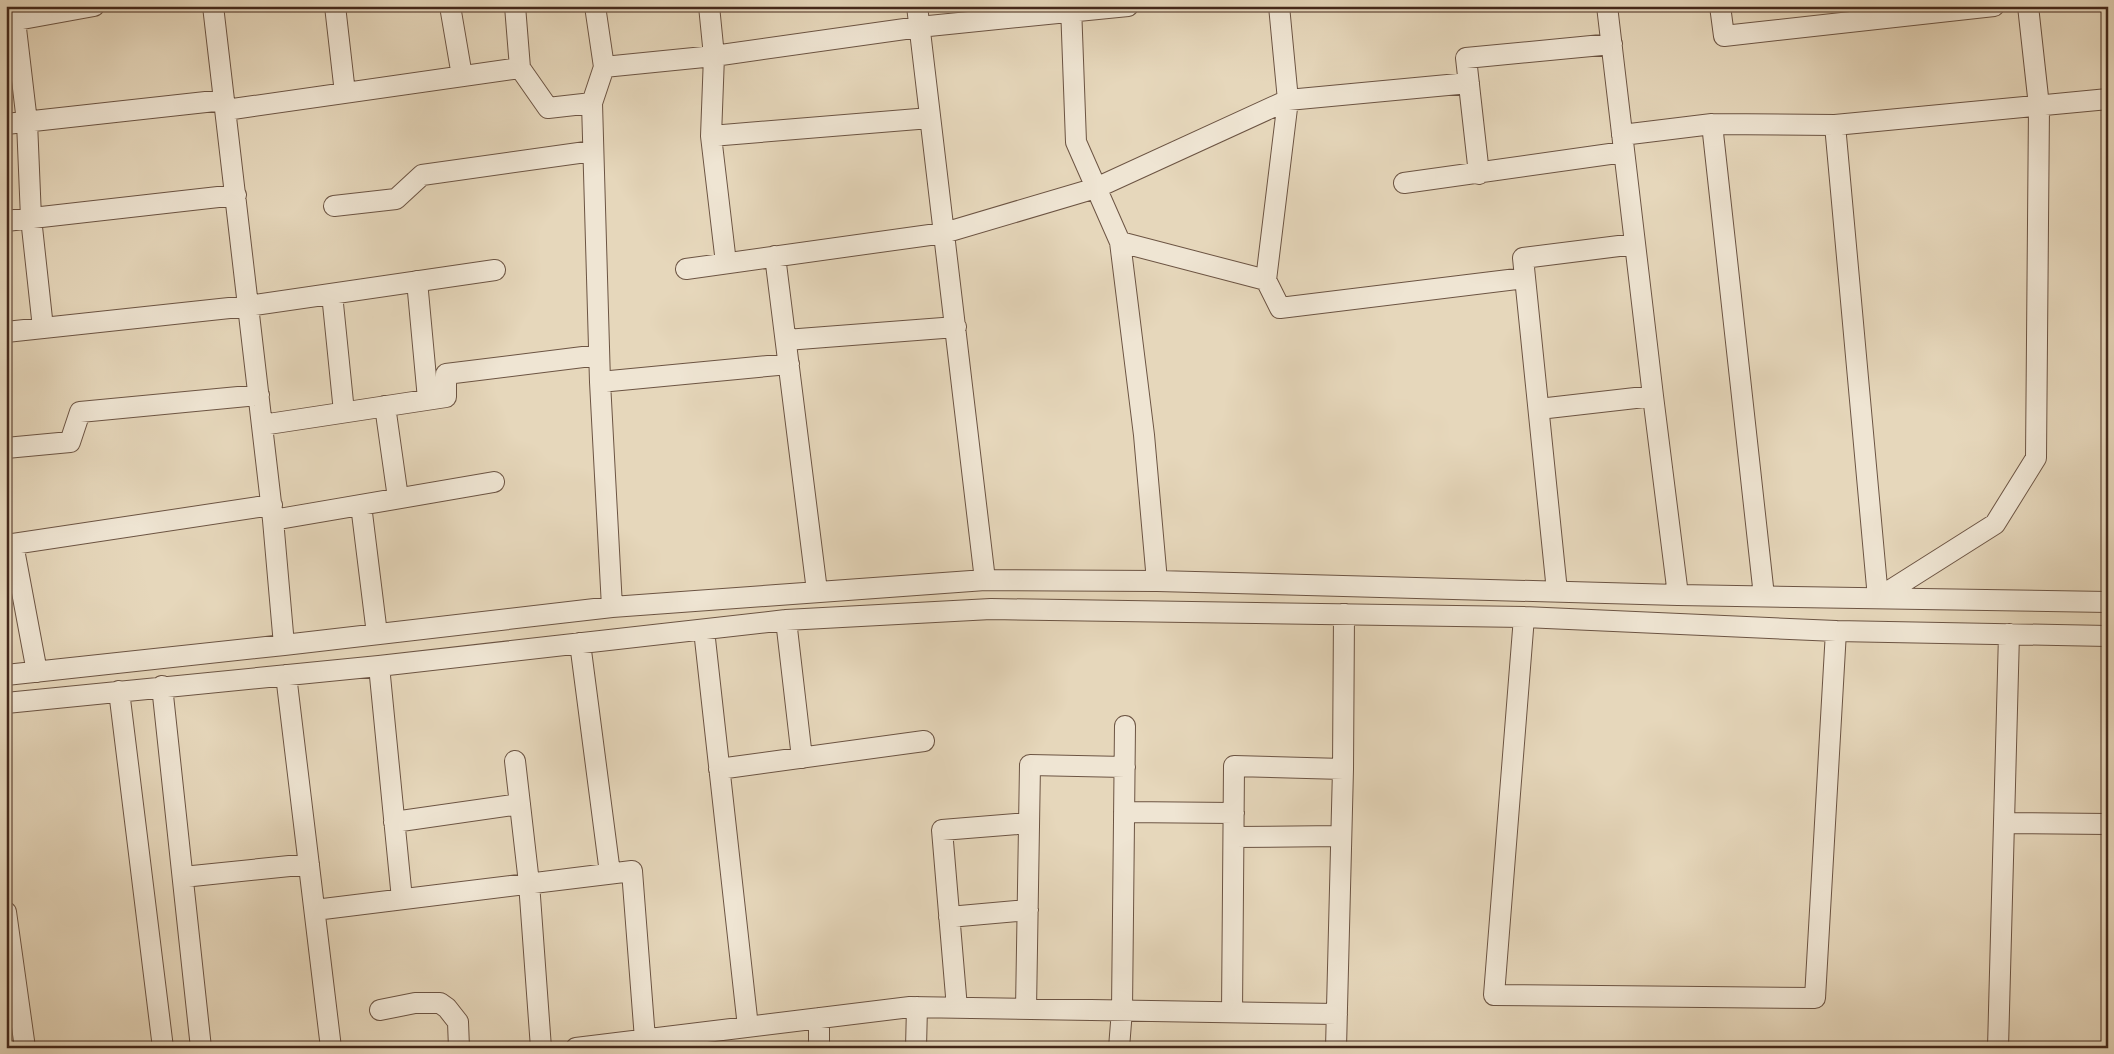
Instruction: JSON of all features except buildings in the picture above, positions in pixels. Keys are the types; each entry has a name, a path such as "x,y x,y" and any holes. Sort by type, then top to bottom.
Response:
{"street":[{"path":"43,328 31,218 27,122 10,21 94,6"},
{"path":"213,6 259,395 284,646"},
{"path":"335,6 344,93"},
{"path":"450,6 462,76"},
{"path":"515,6 520,68 548,108 592,103"},
{"path":"595,6 604,67 592,103 600,382 612,607"},
{"path":"709,6 714,56 711,136 726,263"},
{"path":"917,6 985,580"},
{"path":"604,67 714,56 919,27 1071,10 1128,6"},
{"path":"1279,6 1288,100 1266,280 1280,308 1525,278"},
{"path":"1608,6 1652,396 1678,595"},
{"path":"1720,6 1724,36 1994,6"},
{"path":"1878,598 1995,524 2036,458 2039,106 2028,6"},
{"path":"1071,10 1076,142 1120,242 1144,435 1157,580"},
{"path":"1479,174 1466,58 1612,44"},
{"path":"6,124 344,93 520,68"},
{"path":"686,269 944,233 1096,188 1288,100 1469,83"},
{"path":"1404,183 1479,174 1712,124 1835,125 2108,99"},
{"path":"711,136 930,118"},
{"path":"1712,124 1764,596"},
{"path":"1835,125 1878,598"},
{"path":"334,206 396,199 422,175 593,151"},
{"path":"6,221 236,195"},
{"path":"1120,242 1266,280"},
{"path":"1557,591 1523,258 1635,244"},
{"path":"775,256 817,591"},
{"path":"6,332 248,306 495,270"},
{"path":"417,282 428,399"},
{"path":"332,294 344,412"},
{"path":"786,340 956,327"},
{"path":"262,425 446,397 446,374 599,355"},
{"path":"600,382 789,364"},
{"path":"6,448 70,442 80,412 259,395"},
{"path":"1539,409 1652,396"},
{"path":"385,406 398,498"},
{"path":"37,672 13,544 272,513 361,505 494,482"},
{"path":"361,505 377,634"},
{"path":"6,675 284,646 612,607 985,580 1157,580 1678,595 2108,602"},
{"path":"6,703 162,686 379,666 786,620 991,609 1524,617 1836,631 2108,636"},
{"path":"1336,1048 1343,769 1344,614"},
{"path":"1524,617 1494,995 1815,998 1836,631"},
{"path":"786,620 802,758"},
{"path":"704,630 748,1027"},
{"path":"1998,1048 2009,634"},
{"path":"580,642 610,874"},
{"path":"379,666 402,899"},
{"path":"286,675 331,1048"},
{"path":"162,686 201,1048"},
{"path":"119,691 162,1048"},
{"path":"1119,1048 1122,1010 1125,726"},
{"path":"719,769 924,741"},
{"path":"515,761 529,884 541,1048"},
{"path":"1026,1009 1030,766 1125,767"},
{"path":"1232,1012 1234,766 1343,769"},
{"path":"394,822 520,804"},
{"path":"1124,812 1234,813"},
{"path":"957,1008 942,830 1029,823"},
{"path":"2004,823 2108,824"},
{"path":"1234,838 1341,836"},
{"path":"183,877 309,864"},
{"path":"315,910 632,871 644,1039"},
{"path":"949,917 1028,910"},
{"path":"6,912 25,1048"},
{"path":"380,1010 416,1003 440,1003 447,1008 458,1022 459,1048"},
{"path":"576,1048 917,1007 1337,1014"},
{"path":"916,1048 917,1007"},
{"path":"819,1018 819,1048"}]}
